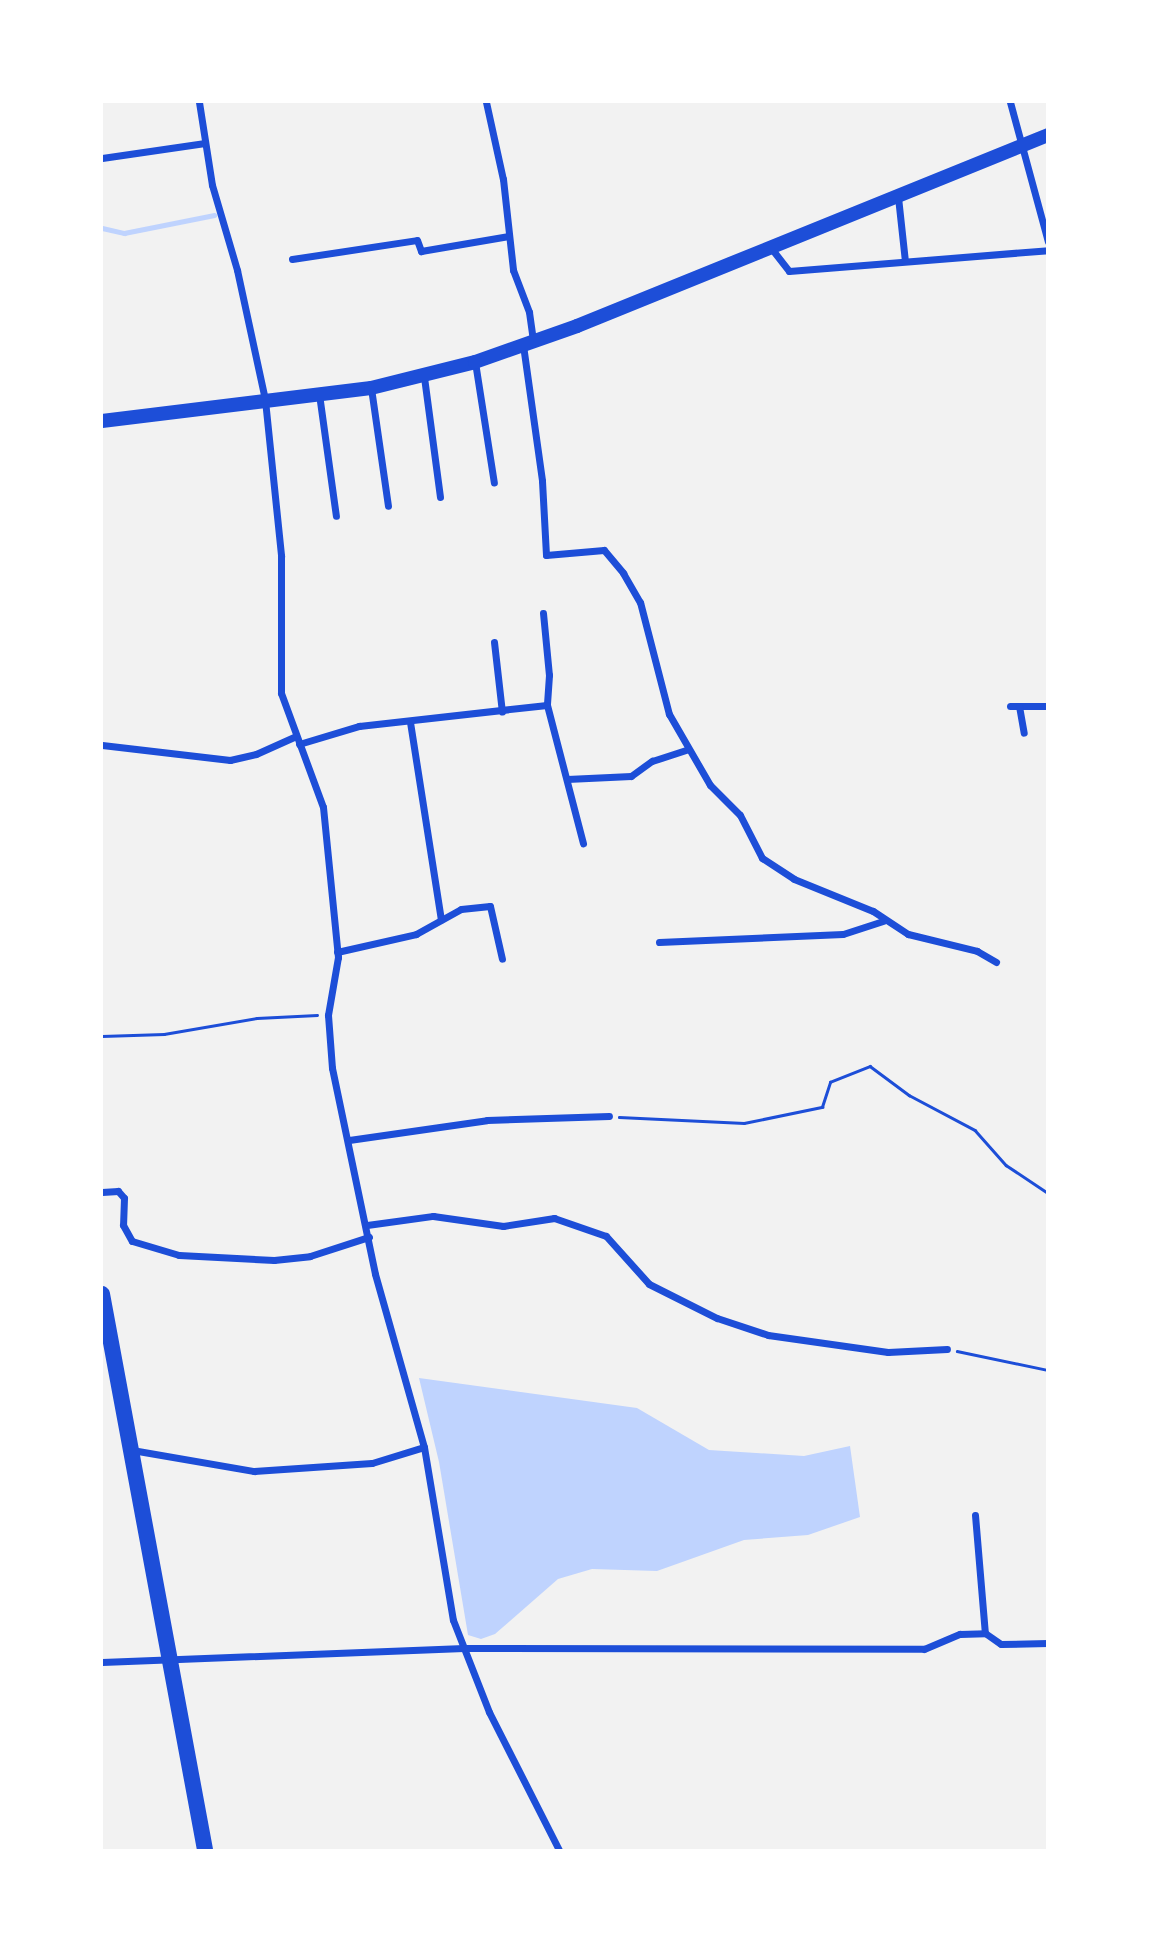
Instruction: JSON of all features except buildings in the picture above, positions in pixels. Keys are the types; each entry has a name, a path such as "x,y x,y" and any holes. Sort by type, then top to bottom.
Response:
{"main road":[{"path":"102,421 371,388 424,377 475,362 528,344 771,248 1048,135"},
{"path":"102,1294 165,1658 205,1850"}],"street":[{"path":"198,102 265,400 281,556 281,693 323,807 337,952 328,1015 332,1068 367,1225 375,1275 424,1447 443,1573 464,1648 489,1712 559,1850"},
{"path":"486,102 513,270 529,312 528,344 542,481 546,555 604,550 623,573 640,602 669,715 709,785 740,815 762,858 794,879 873,911 883,921 941,945 977,951 996,962"},
{"path":"1010,102 1048,242"},
{"path":"102,158 205,142"},
{"path":"898,197 905,261"},
{"path":"292,259 417,240 421,251 509,236"},
{"path":"771,248 789,271 1048,250"},
{"path":"475,362 494,483"},
{"path":"424,377 440,497"},
{"path":"371,388 388,506"},
{"path":"319,394 336,516"},
{"path":"543,612 549,675 547,705 583,843"},
{"path":"494,642 502,712"},
{"path":"299,744 359,726 547,705"},
{"path":"1024,733 1015,706 1048,706"},
{"path":"411,722 441,920"},
{"path":"102,745 220,760 256,754 296,736"},
{"path":"567,779 631,776 652,761 688,749"},
{"path":"337,952 416,934 461,909 490,905 502,959"},
{"path":"659,942 843,934 883,921"},
{"path":"349,1140 487,1120 609,1116"},
{"path":"102,1192 118,1191 124,1198 123,1225 132,1241 179,1255 274,1260 310,1256 369,1237"},
{"path":"367,1225 433,1216 503,1226 554,1219 606,1236 649,1284 730,1322 768,1335 888,1352 947,1349"},
{"path":"129,1450 254,1471 372,1463 424,1447"},
{"path":"975,1515 985,1633"},
{"path":"102,1662 464,1648 924,1649 960,1634 985,1633 1001,1644 1048,1643"}],"path":[{"path":"102,1036 164,1034 257,1018 328,1015"},
{"path":"609,1116 744,1123 822,1107 830,1082 870,1066 909,1095 975,1130 1006,1165 1048,1193"},
{"path":"947,1349 1048,1370"}],"water":[{"path":"419,1378 637,1408 709,1450 804,1456 850,1446 860,1517 808,1535 744,1540 657,1571 592,1569 558,1579 495,1634 481,1639 468,1635 439,1462"}],"waterway":[{"path":"102,228 124,233 214,215"}]}
